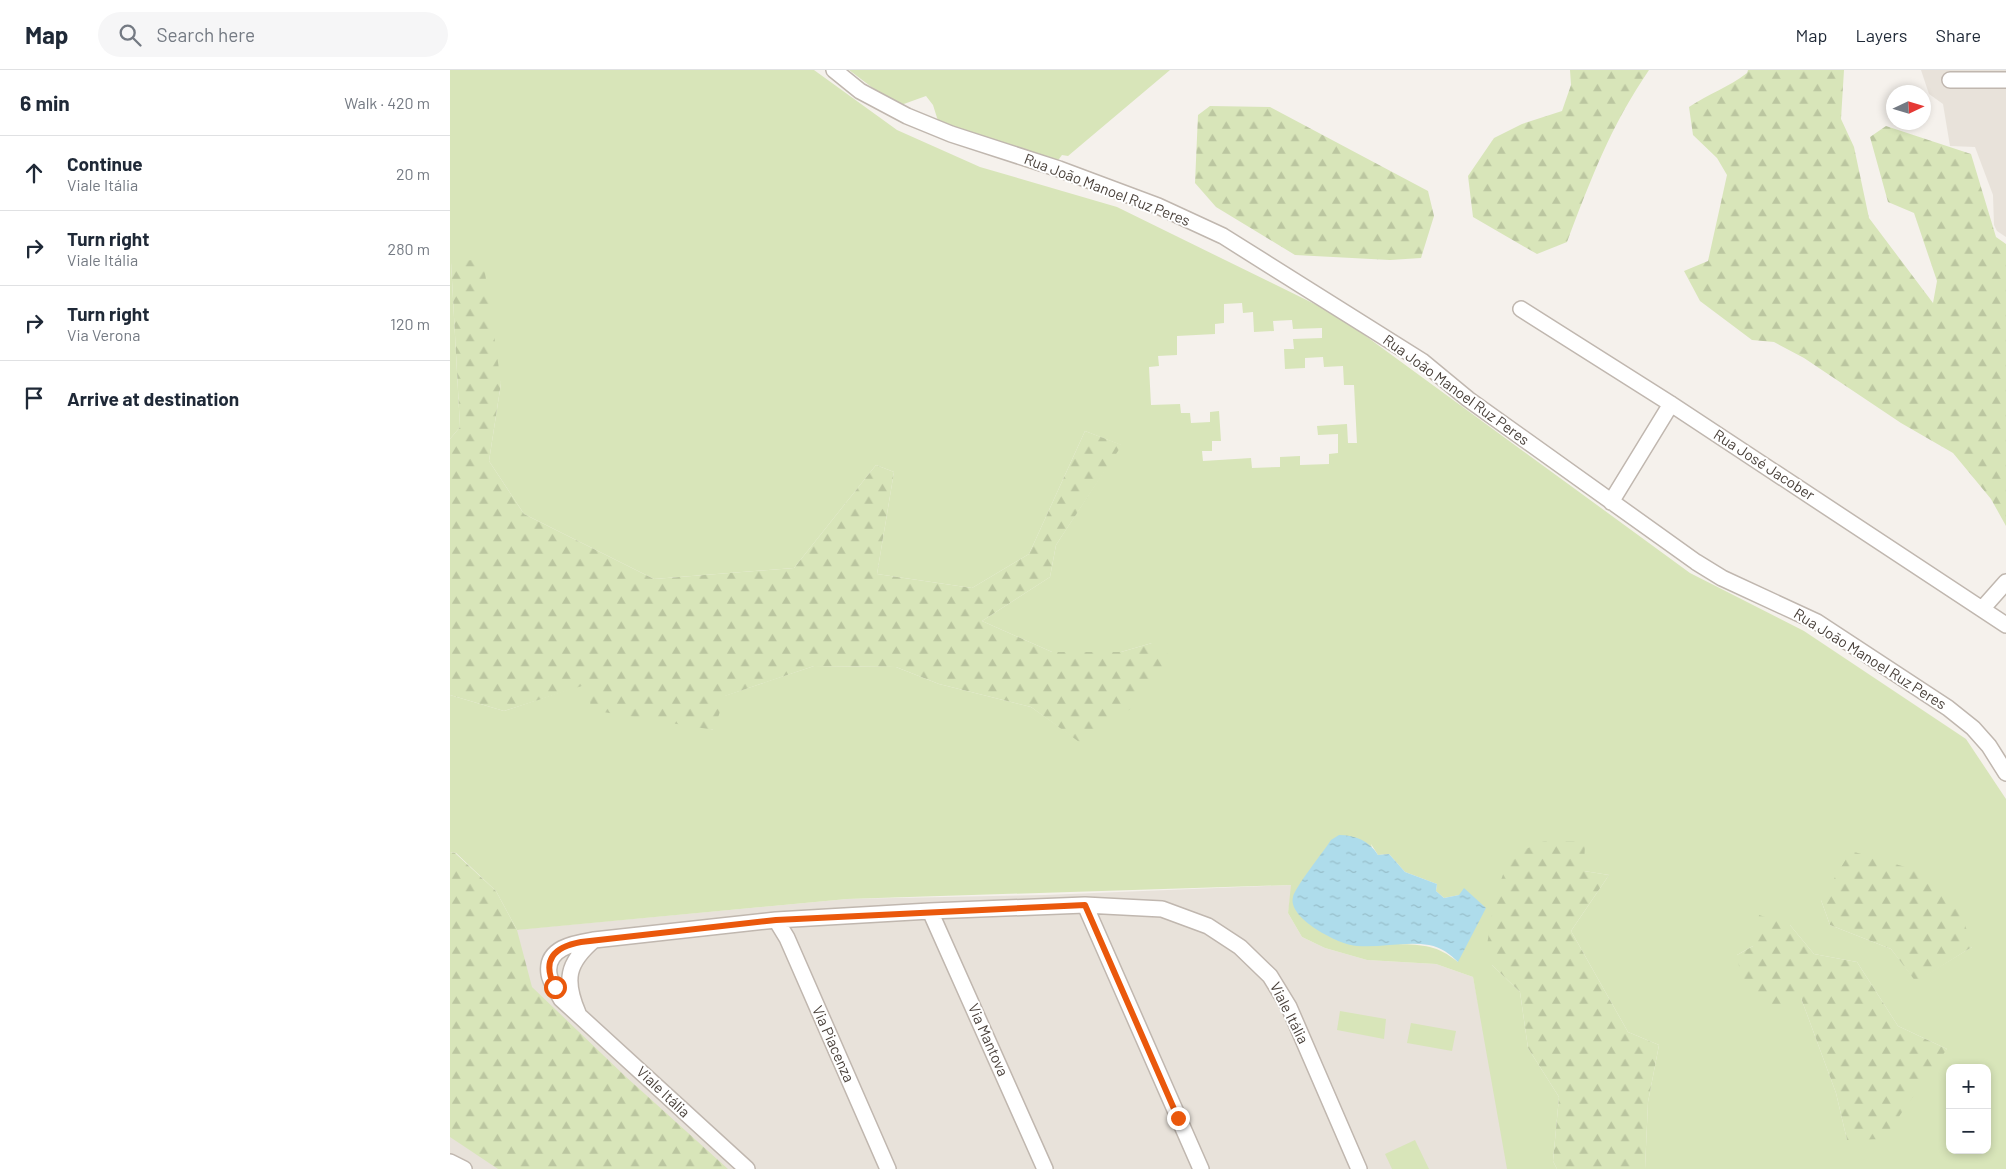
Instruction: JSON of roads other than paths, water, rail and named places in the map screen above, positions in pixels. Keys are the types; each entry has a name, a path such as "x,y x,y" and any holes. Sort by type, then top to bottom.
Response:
{"street":[{"name":"Rua João Manoel Ruz Peres","path":"834,70 860,91 907,116 951,134 1059,169 1158,206 1223,236 1422,361 1468,399 1610,502 1722,578 1817,622 1948,708 1973,728 1989,746 2006,774"},
{"path":"1950,80 2006,80"},
{"name":"Rua José Jacober","path":"1521,309 1671,404 2006,625"},
{"path":"1610,502 1671,404"},
{"path":"1982,608 2006,582"},
{"path":"1085,905 1201,1169"},
{"name":"Viale Itália","path":"747,1169 561,999 549,975 549,963 553,955 568,944 776,920 930,911 1085,905 1162,909 1208,926 1240,947 1270,976 1289,1007 1359,1169"},
{"name":"Via Mantova","path":"930,911 1045,1169"},
{"name":"Via Piacenza","path":"776,920 787,938 888,1169"},
{"name":"Viale Itália","path":"579,1014 571,995 570,969 575,958 594,940"},
{"path":"450,1162 464,1169"}],"water":[{"path":"1339,835 1351,836 1361,840 1371,846 1378,855 1389,854 1405,872 1437,884 1436,891 1444,898 1459,895 1464,888 1486,908 1458,962 1445,951 1429,945 1357,946 1339,941 1316,929 1298,913 1293,905 1295,892 1331,840"}]}
